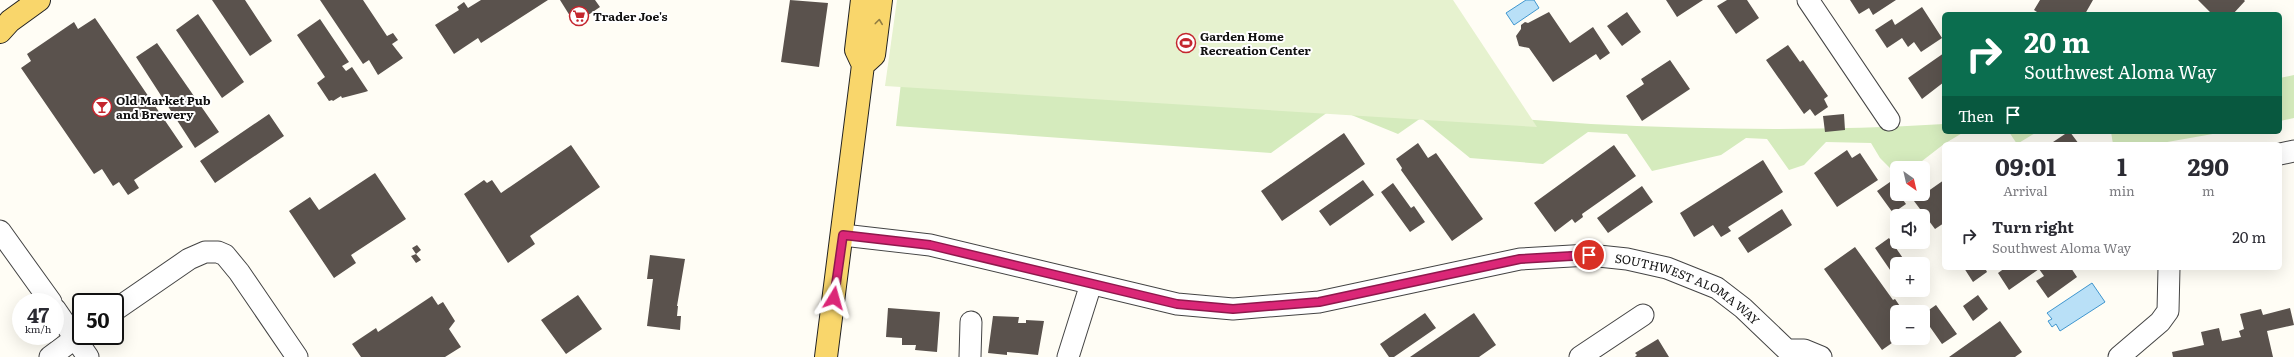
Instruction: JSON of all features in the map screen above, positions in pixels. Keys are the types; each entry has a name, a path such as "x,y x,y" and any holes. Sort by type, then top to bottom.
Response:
{"main road":[{"path":"0,32 10,21 39,0"},
{"path":"826,357 843,235 863,65 856,50 862,0"},
{"path":"863,65 874,55 882,0"}],"street":[{"path":"1808,0 1889,120"},
{"path":"2282,154 2294,151"},
{"path":"0,231 45,293"},
{"name":"SOUTHWEST ALOMA WAY","path":"843,235 930,245 1177,304 1233,309 1319,302 1520,259 1597,256 1653,264 1717,288 1743,308 1787,354 1804,350 1821,357"},
{"path":"124,304 189,259 204,252 218,252 225,255 239,272 297,357"},
{"path":"2119,357 2160,322 2168,311 2169,270"},
{"path":"1068,357 1091,284"},
{"path":"1580,357 1643,315"},
{"path":"64,320 72,330"},
{"path":"970,357 971,322"},
{"path":"50,357 72,340"},
{"path":"82,345 88,357"}],"green space":[{"name":"Garden Home Recreation Center","path":"897,0 1453,0 1537,127 885,86"},
{"path":"902,74 1591,124 1679,128 1768,129 1856,128 1942,124 1942,134 1961,134 1947,142 1942,142 1942,146 1922,161 1890,161 1890,168 1880,158 1871,143 1826,142 1804,165 1789,170 1767,139 1746,138 1721,155 1652,171 1627,134 1588,132 1543,164 1470,158 1421,118 1398,134 1349,114 1328,112 1271,153 896,126"},
{"path":"2294,75 2294,118 2282,121 2282,78"},
{"path":"2010,134 2034,134 2020,142 2016,142"},
{"path":"2111,134 2213,134 2167,142 2113,142"}],"water":[{"path":"1526,0 1534,0 1539,8 1514,25 1506,13"},
{"path":"2092,283 2105,302 2060,331 2056,324 2052,327 2048,321 2052,319 2047,313"}],"building":[{"path":"212,0 245,0 272,41 250,56"},
{"path":"320,0 363,0 387,36 393,33 398,40 392,44 403,58 378,75 369,60 363,64"},
{"path":"481,0 548,0 481,43 478,38 454,54 435,25 459,10 457,7 464,2 468,8"},
{"name":"Trader Joe's","path":"560,0 595,0 600,7 575,24"},
{"path":"790,0 828,3 819,67 781,62"},
{"path":"1666,0 1703,0 1677,17"},
{"path":"1727,0 1747,0 1759,18 1736,34 1717,6"},
{"path":"1850,0 1896,0 1873,15 1869,8 1859,14"},
{"path":"2040,0 2093,0 2086,12 2037,12 2034,10"},
{"path":"2198,0 2245,1 2235,12 2210,12"},
{"path":"1922,7 1942,38 1921,52 1914,42 1908,47 1902,38 1887,48 1875,30 1892,19 1895,25"},
{"path":"1549,12 1570,43 1593,27 1610,53 1600,60 1596,54 1553,82 1529,48 1519,46 1516,36 1521,29 1521,25 1525,22 1528,23"},
{"path":"1627,12 1641,32 1622,46 1607,26"},
{"path":"198,14 244,82 222,98 176,30"},
{"name":"Old Market Pub and Brewery","path":"95,18 183,147 134,180 139,188 128,195 119,182 113,186 102,169 94,174 21,68 31,61 27,54 74,22 78,29"},
{"path":"320,19 349,62 342,66 346,71 352,67 368,91 342,98 341,96 333,101 329,101 317,83 325,77 297,35"},
{"path":"157,43 219,132 195,148 136,57"},
{"path":"1788,45 1800,62 1803,60 1828,96 1824,99 1828,107 1815,116 1810,109 1804,114 1766,60"},
{"path":"1942,54 1942,84 1922,99 1908,78"},
{"path":"1670,60 1690,89 1642,121 1626,96 1644,84 1641,79"},
{"path":"269,114 284,136 215,183 200,161"},
{"path":"1844,114 1845,130 1825,132 1823,116"},
{"path":"1344,133 1365,164 1282,221 1261,191"},
{"path":"2065,134 2072,134 2078,142 2053,142"},
{"path":"1418,143 1428,158 1436,153 1483,219 1452,241 1401,170 1402,168 1396,159"},
{"path":"571,145 600,187 530,236 535,244 508,263 464,194 484,180 487,183 492,180 501,193"},
{"path":"1614,145 1636,176 1582,214 1583,217 1575,223 1572,219 1555,232 1534,203"},
{"path":"1847,150 1852,158 1860,153 1878,180 1837,207 1814,173"},
{"path":"1763,160 1783,192 1728,227 1731,231 1721,237 1713,225 1694,237 1680,213"},
{"path":"375,173 406,219 351,255 356,263 334,278 289,211 310,197 319,210"},
{"path":"1363,180 1374,195 1330,226 1319,211"},
{"path":"1942,181 1942,224 1935,229 1930,222 1930,209 1920,209 1914,201 1930,201 1930,190"},
{"path":"1890,182 1890,201 1904,201 1906,204 1899,209 1890,209 1877,191"},
{"path":"1393,183 1411,208 1414,206 1425,222 1410,232 1381,192"},
{"path":"1642,186 1653,202 1608,233 1597,218"},
{"path":"1782,209 1792,225 1748,253 1738,238"},
{"path":"1889,238 1890,249 1897,249 1902,257 1890,257 1890,270 1875,248"},
{"path":"417,245 421,250 416,254 412,248"},
{"path":"1855,247 1890,297 1893,300 1895,299 1899,305 1890,305 1890,344 1882,350 1824,269"},
{"path":"416,254 421,260 416,263 411,256"},
{"path":"650,255 685,259 677,306 677,316 681,316 680,330 647,326 653,279 647,279"},
{"path":"1965,270 1986,270 1987,272 1973,282"},
{"path":"2002,270 2038,270 2009,290 1998,273"},
{"path":"2040,270 2072,270 2077,277 2048,298 2036,281 2044,276"},
{"path":"578,295 602,329 566,354 541,320"},
{"path":"1978,295 1988,309 1973,321 1963,306"},
{"path":"432,296 438,305 443,302 455,321 449,329 461,347 445,357 361,357 352,344 376,328 378,332"},
{"path":"1936,305 1957,334 1942,344 1930,327 1930,309"},
{"path":"888,308 940,312 937,352 915,350 916,345 902,345 902,338 886,337"},
{"path":"2290,308 2294,325 2267,331 2273,357 2173,357 2172,352 2204,345 2201,332 2219,328 2222,341 2241,337 2239,331 2244,329 2240,314 2261,309 2263,315"},
{"path":"1425,313 1436,328 1394,357 1389,357 1380,344"},
{"path":"1474,313 1496,345 1479,357 1410,357"},
{"path":"993,316 1019,317 1018,323 1026,323 1026,320 1044,321 1038,355 1007,352 1007,355 988,353"},
{"path":"2000,321 2022,352 2015,357 1949,357"},
{"path":"1658,339 1669,357 1635,357 1637,355 1635,353"}],"place":[{"name":"Trader Joe's","path":"579,16"},
{"name":"Garden Home Recreation Center","path":"1186,43"},
{"name":"Old Market Pub and Brewery","path":"102,107"}],"route":[{"path":"834,298 843,235 930,245 1177,304 1233,309 1287,306 1319,302 1520,259 1589,255"}]}
